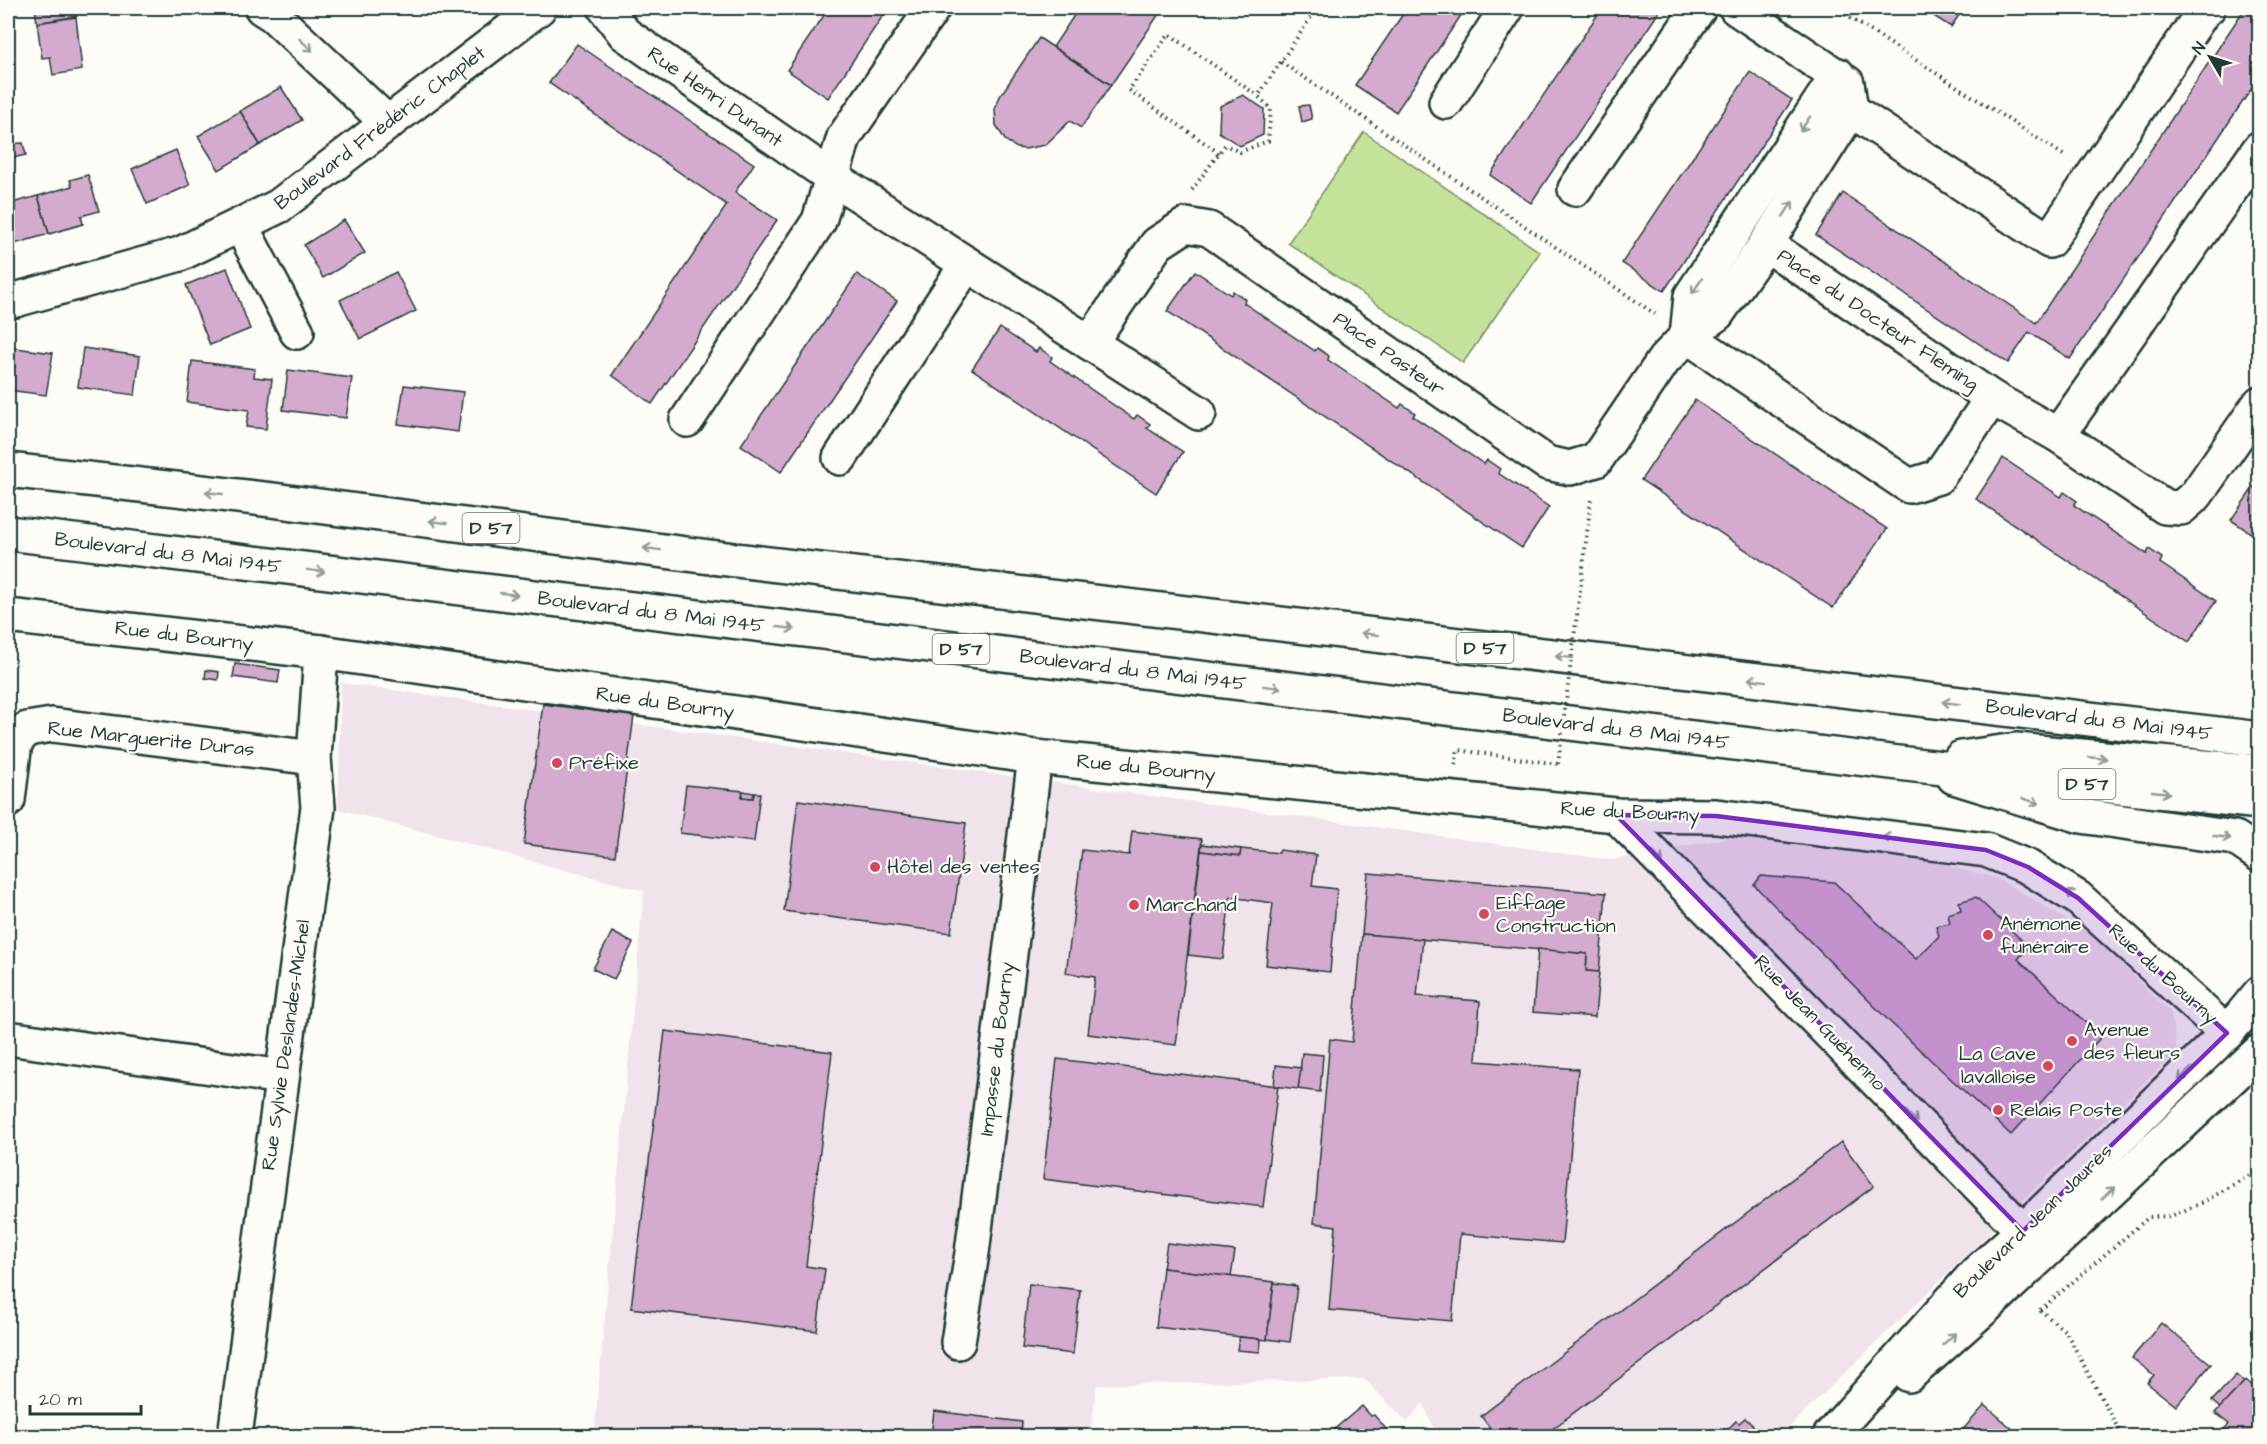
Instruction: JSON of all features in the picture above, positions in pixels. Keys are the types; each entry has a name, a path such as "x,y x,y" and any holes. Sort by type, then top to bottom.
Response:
{"street":[{"path":"262,8 273,15 388,123"},
{"name":"Boulevard Frédéric Chaplet","path":"8,302 180,254 279,206 539,8"},
{"name":"Rue Henri Dunant","path":"605,8 625,34 833,178 1199,413"},
{"path":"687,420 819,221 844,137 933,8"},
{"path":"1446,102 1507,8"},
{"path":"1575,189 1699,8"},
{"path":"1596,460 1664,360 1688,336 1717,314 1766,244 1851,110 1847,83 1838,75 1736,8"},
{"path":"1851,110 2049,241 2205,9 2208,8"},
{"path":"1688,336 1691,296 1838,75"},
{"path":"2058,435 2259,148"},
{"path":"241,225 297,332"},
{"path":"1090,343 1157,244 1186,225"},
{"name":"Place Pasteur","path":"1186,225 1209,229 1547,463 1570,468 1596,460"},
{"name":"Place du Docteur Fleming","path":"1688,336 1909,486 1938,477 1992,398 1766,244"},
{"path":"840,458 967,264"},
{"path":"1992,398 2058,435 2166,507 2181,508 2196,495 2259,403"},
{"name":"Boulevard du 8 Mai 1945","path":"8,470 272,500 710,557 2259,739"},
{"name":"Boulevard du 8 Mai 1945","path":"8,533 1915,765 2259,802"},
{"name":"Rue du Bourny","path":"8,616 321,652 1035,756 1616,815 1716,816 1986,850 2028,867 2078,898 2227,1033"},
{"name":"Rue Sylvie Deslandes-Michel","path":"235,1437 318,807 314,758 321,652"},
{"name":"Rue Marguerite Duras","path":"8,800 15,742 27,729 52,725 314,758"},
{"path":"1915,765 2016,750 2259,772"},
{"name":"Impasse du Bourny","path":"958,1342 972,1253 1035,756"},
{"path":"1915,765 2081,816 2235,838 2254,849 2259,855"},
{"name":"Rue Jean Guéhenno","path":"1616,815 2024,1231"},
{"name":"Boulevard Jean Jaurès","path":"1834,1432 1976,1273 2024,1231 2227,1033 2259,993"},
{"path":"8,1038 282,1077"},
{"name":"Boulevard Jean Jaurès","path":"1834,1432 1895,1388 2259,1051"},
{"path":"2024,1231 2072,1226"}],"path":[{"path":"1258,96 1317,8"},
{"path":"1836,8 2094,174"},
{"path":"1186,225 1186,198 1225,145 1240,152 1268,141 1271,109 1258,96 1169,34 1130,90 1219,153"},
{"path":"1281,62 1688,336"},
{"path":"1558,764 1596,460"},
{"path":"2032,1311 2040,1310 2149,1217 2171,1216 2202,1203 2259,1169"},
{"path":"2040,1310 2066,1332 2122,1437"}],"highlighted area":[{"path":"1616,815 1716,816 1986,850 2028,867 2078,898 2227,1033 2023,1231"}],"shaded area":[{"path":"341,683 1612,860 1737,836 1936,863 1997,878 2089,933 2171,1013 2177,1051 1780,1436 1437,1436 1423,1403 1407,1422 1364,1379 1097,1385 1090,1436 594,1436 644,891 338,809"}],"green space":[{"path":"1364,132 1540,252 1463,363 1288,243"}],"building":[{"path":"35,8 76,8 77,16 37,23"},
{"path":"829,8 888,8 828,98 787,70"},
{"path":"1079,8 1163,8 1111,85 1053,47"},
{"path":"1407,8 1466,8 1396,112 1355,85"},
{"path":"1602,8 1653,8 1659,12 1531,203 1490,175"},
{"path":"1921,8 1964,8 1951,27"},
{"path":"2245,8 2260,8 2260,76 2070,359 2029,332 2008,363 1816,235 1843,193 2036,323"},
{"path":"76,17 82,70 53,75 50,57 42,58 37,23"},
{"path":"1039,38 1111,85 1081,128 1070,121 1045,145 1025,149 1017,148 1005,140 996,125 995,109 1000,96"},
{"path":"577,44 754,164 735,192 777,220 652,404 612,375 727,205 549,83"},
{"path":"1750,72 1792,100 1664,291 1622,263"},
{"path":"281,87 302,120 260,145 240,111"},
{"path":"1243,95 1264,109 1263,135 1240,146 1219,132 1220,106"},
{"path":"1309,105 1312,119 1302,122 1299,106"},
{"path":"240,111 260,145 219,170 198,136"},
{"path":"23,143 26,155 8,159 8,144"},
{"path":"176,150 190,185 147,204 132,169"},
{"path":"88,175 99,211 81,216 83,224 49,234 38,196 72,186 70,180"},
{"path":"38,196 49,234 14,244 12,235 8,237 8,204"},
{"path":"344,220 365,253 323,278 304,245"},
{"path":"227,268 250,329 210,345 186,285"},
{"path":"1195,271 1231,295 1233,291 1245,299 1244,303 1315,351 1317,348 1329,356 1328,360 1399,408 1402,404 1415,413 1413,416 1484,464 1487,460 1500,469 1498,473 1549,507 1522,548 1167,311"},
{"path":"396,272 416,311 360,339 340,300"},
{"path":"857,274 897,301 781,472 741,445"},
{"path":"1000,328 1036,352 1039,348 1052,357 1050,361 1134,419 1137,415 1150,424 1147,428 1183,452 1156,493 972,369"},
{"path":"8,347 53,353 46,395 8,390"},
{"path":"83,348 140,356 135,395 78,387"},
{"path":"192,361 255,369 254,377 272,379 266,429 246,427 249,410 187,402"},
{"path":"288,370 352,378 346,418 283,410"},
{"path":"404,385 463,392 458,432 398,424"},
{"path":"1695,400 1887,529 1833,608 1641,480"},
{"path":"2003,458 2061,497 2064,492 2077,501 2074,505 2147,554 2149,549 2162,558 2160,563 2216,601 2189,642 1976,499"},
{"path":"2260,478 2260,539 2231,520"},
{"path":"235,664 280,670 278,683 233,677"},
{"path":"206,670 219,672 218,680 205,678"},
{"path":"543,704 634,716 615,856 524,844"},
{"path":"686,785 743,791 742,797 753,798 754,793 760,793 754,842 680,833"},
{"path":"743,791 754,793 753,798 742,797"},
{"name":"Hôtel des ventes","path":"798,800 966,823 951,933 784,911"},
{"name":"Marchand","path":"1132,831 1202,839 1176,1045 1088,1034 1095,977 1066,973 1082,850 1129,855"},
{"path":"1202,844 1241,849 1240,856 1201,851"},
{"path":"1241,849 1279,853 1280,850 1316,855 1312,886 1337,889 1330,972 1266,965 1273,903 1230,897 1223,959 1188,955 1201,851 1240,856"},
{"name":"Eiffage Construction","path":"1368,873 1606,893 1599,972 1586,971 1587,954 1362,934"},
{"path":"1761,876 1834,882 1916,959 1939,936 1936,926 1950,923 1948,914 1961,910 1959,902 1976,897 2029,947 2018,959 2101,1037 2011,1135 1890,1022 1754,885"},
{"path":"612,932 633,943 614,979 593,969"},
{"path":"1362,934 1423,939 1417,996 1480,1001 1476,1061 1578,1069 1562,1243 1460,1234 1452,1321 1329,1310 1336,1226 1314,1223 1330,1039 1352,1042"},
{"path":"1538,949 1587,954 1586,971 1599,972 1595,1017 1533,1012"},
{"path":"665,1031 832,1052 806,1266 825,1269 817,1331 631,1308"},
{"path":"1302,1053 1323,1055 1320,1092 1298,1089"},
{"path":"1057,1059 1278,1086 1263,1207 1043,1179"},
{"path":"1276,1065 1301,1068 1298,1089 1274,1086"},
{"path":"1841,1142 1874,1186 1543,1436 1515,1436 1509,1428 1496,1436 1481,1416"},
{"path":"1167,1243 1235,1251 1231,1277 1163,1268"},
{"path":"1163,1268 1274,1282 1267,1340 1156,1327"},
{"path":"1274,1283 1297,1286 1290,1342 1267,1339"},
{"path":"1029,1284 1080,1290 1073,1354 1022,1348"},
{"path":"2161,1323 2211,1364 2176,1406 2147,1383 2154,1375 2132,1358"},
{"path":"1239,1337 1261,1339 1260,1352 1237,1350"},
{"path":"2236,1375 2244,1382 2220,1408 2212,1401"},
{"path":"2246,1380 2260,1393 2260,1436 2218,1436 2229,1424 2215,1413"},
{"path":"1985,1405 2015,1431 2011,1436 1957,1436"},
{"path":"1362,1406 1371,1416 1374,1415 1392,1436 1326,1436"},
{"path":"934,1411 1022,1422 1021,1436 931,1436"},
{"path":"1745,1418 1764,1436 1721,1436 1736,1421 1739,1423"}],"place":[{"name":"Préfixe","path":"557,763"},
{"name":"Hôtel des ventes","path":"875,867"},
{"name":"Marchand","path":"1134,905"},
{"name":"Eiffage Construction","path":"1484,914"},
{"name":"Anémone funéraire","path":"1988,935"},
{"name":"Avenue des fleurs","path":"2072,1041"},
{"name":"La Cave lavalloise","path":"2048,1066"},
{"name":"Relais Poste","path":"1998,1110"}]}
